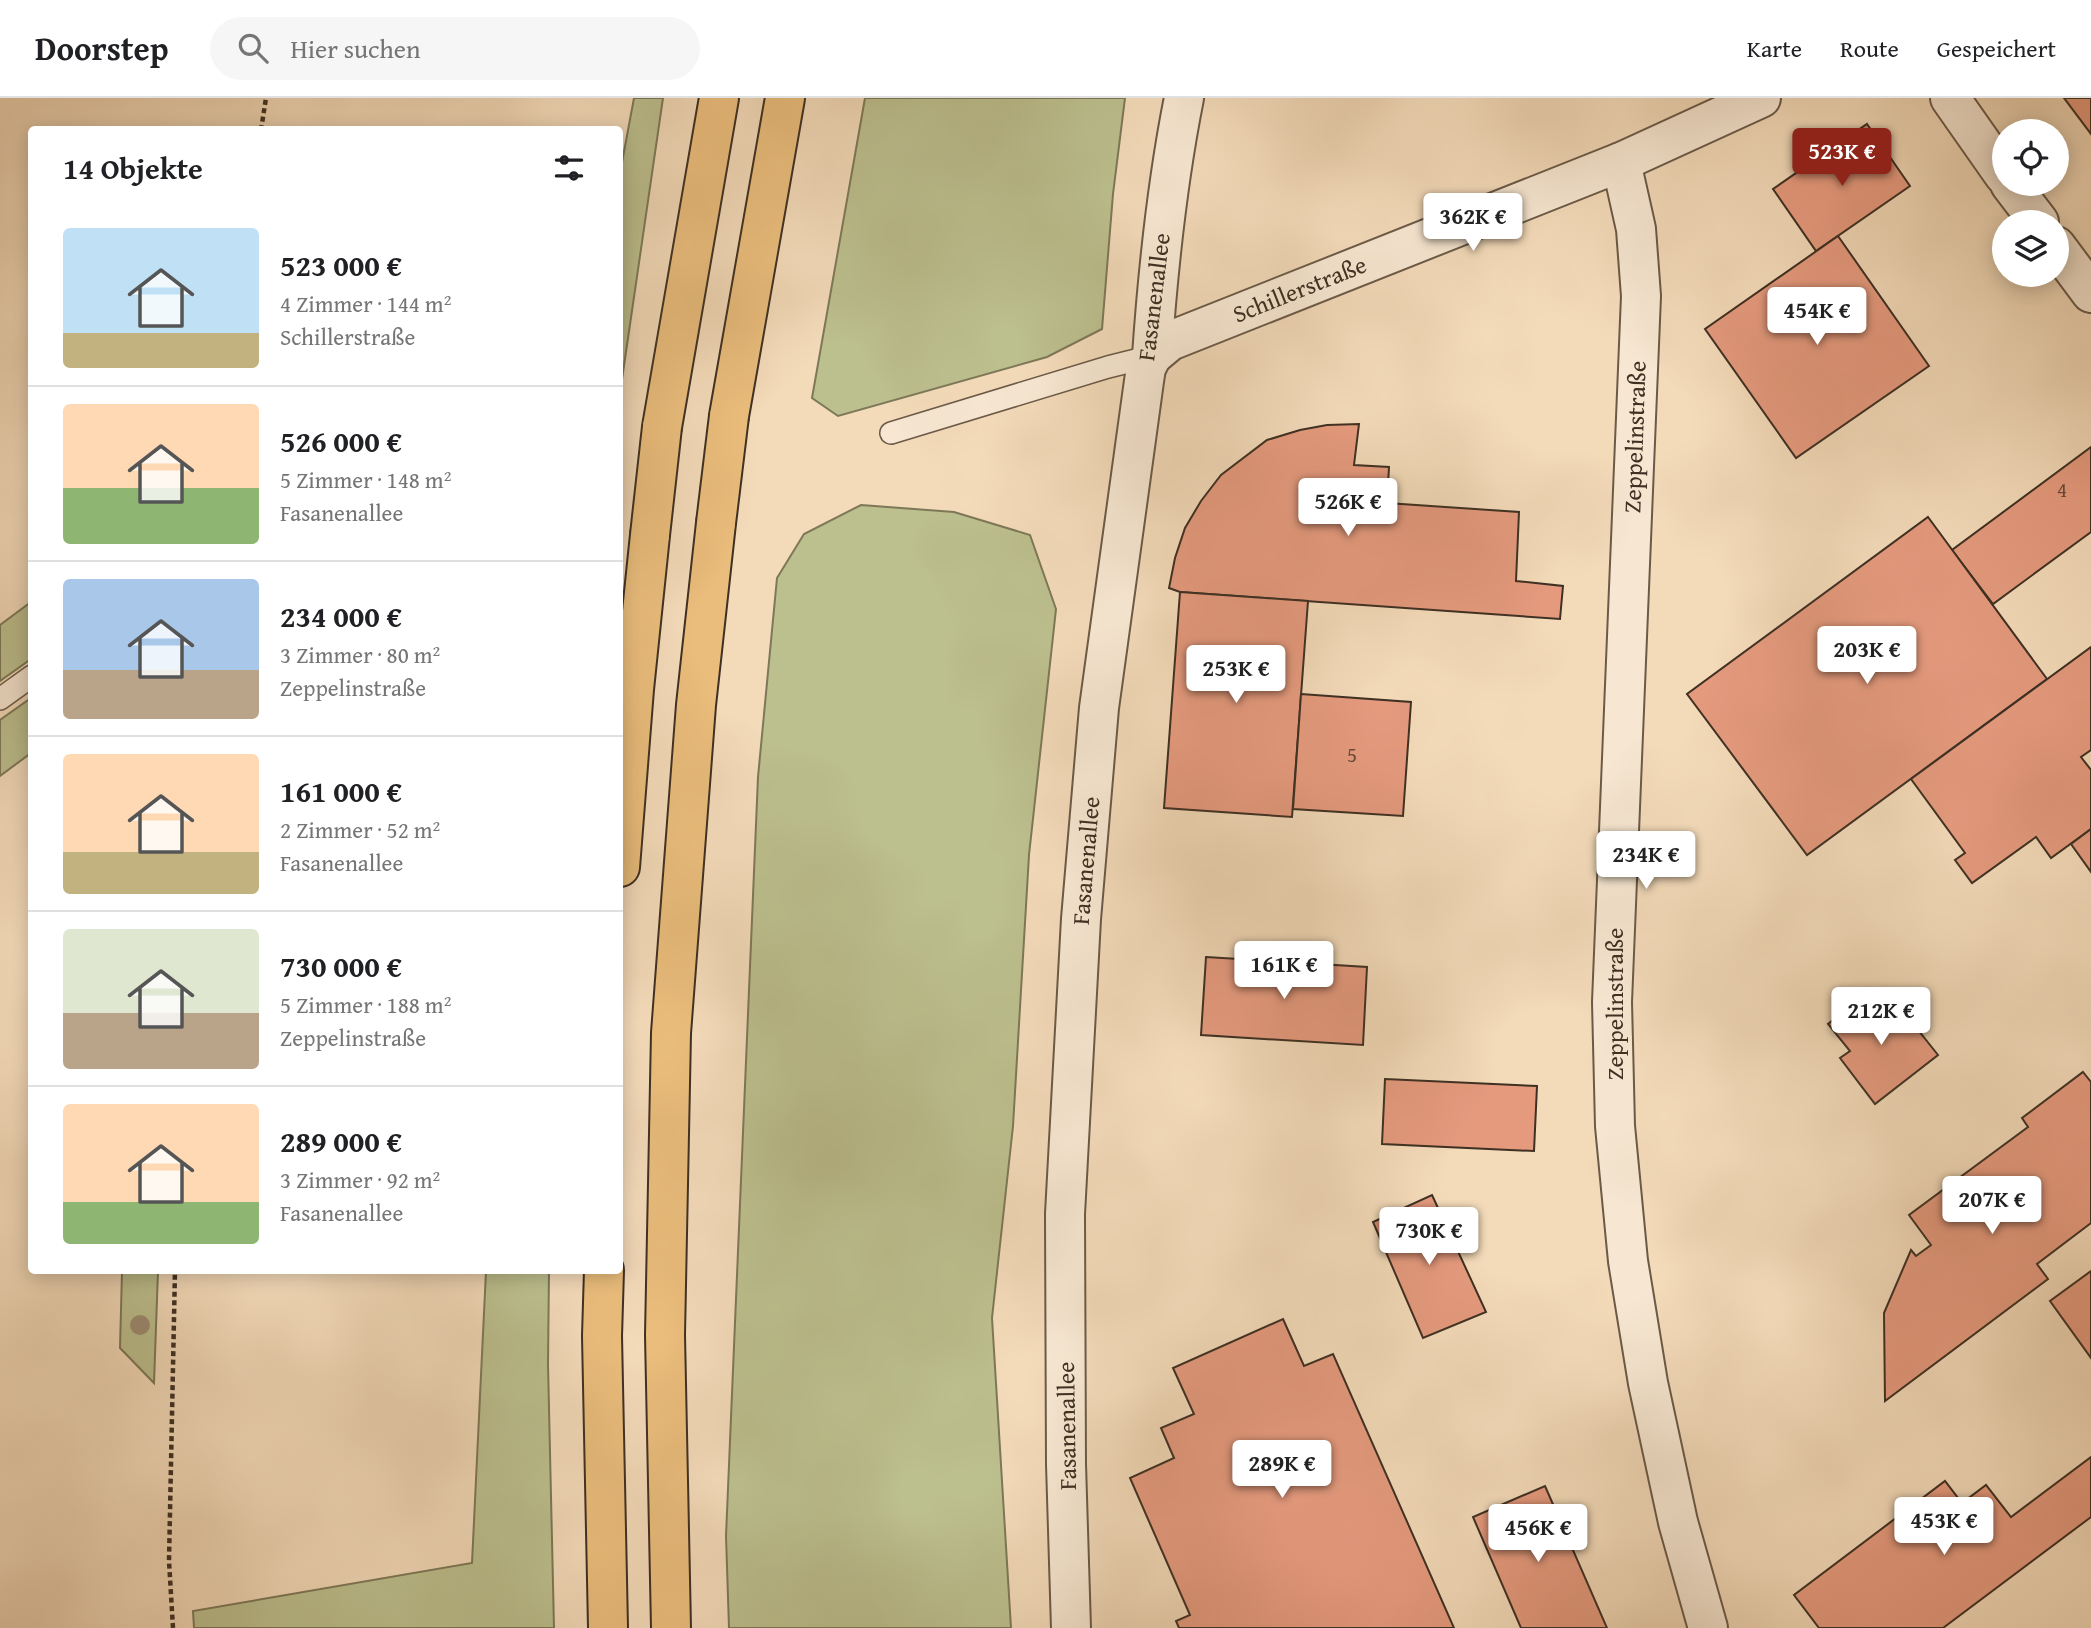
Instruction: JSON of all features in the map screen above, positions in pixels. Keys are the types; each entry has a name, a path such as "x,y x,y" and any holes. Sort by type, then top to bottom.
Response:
{"highway":[{"path":"623,829 634,690 662,428 719,98"},
{"path":"671,1628 665,1335 671,1032 696,705 729,416 785,98"},
{"path":"604,1274 602,1336 607,1628"}],"street":[{"name":"Fasanenallee","path":"1071,1628 1066,1464 1065,1214 1081,919 1099,708 1144,381 1152,356 1164,217 1184,98"},
{"name":"Schillerstraße","path":"1152,356 1170,341 1621,162 1761,98"},
{"path":"1950,98 1992,158"},
{"name":"Zeppelinstraße","path":"1621,162 1636,229 1641,296 1612,1002 1615,1126 1628,1261 1648,1383 1678,1522 1709,1628"},
{"path":"2019,196 2030,210"},
{"path":"2069,263 2091,293"}],"lane":[{"path":"891,433 1152,356"},
{"path":"0,699 28,679"}],"path":[{"path":"262,126 266,98"},
{"path":"173,1628 169,1561 175,1274"}],"green space":[{"path":"634,98 663,98 623,372 623,157"},
{"path":"865,98 1125,98 1113,194 1102,329 1047,357 838,416 812,398"},
{"path":"861,505 954,512 1030,535 1056,609 1029,855 1013,1126 992,1318 1011,1628 729,1628 726,1536 758,777 777,578 804,534"},
{"path":"28,604 28,661 0,681 0,625"},
{"path":"28,700 28,755 0,776 0,720"},
{"path":"122,1274 158,1274 154,1383 120,1348"},
{"path":"486,1274 549,1274 548,1364 554,1628 194,1628 193,1611 472,1563"}],"building":[{"path":"2064,98 2091,98 2091,134"},
{"path":"1867,124 1910,186 1816,251 1773,189"},
{"path":"1838,236 1929,366 1796,458 1705,329"},
{"path":"1359,424 1354,465 1389,467 1387,503 1519,512 1516,581 1563,586 1560,619 1180,592 1169,588 1185,528 1221,475 1267,440 1327,425"},
{"path":"2091,447 2091,532 1993,604 1952,550"},
{"path":"1928,517 2047,679 1807,855 1687,694"},
{"path":"1180,592 1308,601 1292,817 1164,808"},
{"path":"2091,647 2091,750 2081,757 2091,770 2091,829 2051,858 2036,837 1972,883 1955,860 1965,853 1911,779"},
{"path":"1301,694 1411,702 1403,816 1293,809"},
{"path":"2091,829 2091,872 2071,844"},
{"path":"1206,957 1367,967 1363,1045 1201,1035"},
{"path":"1861,998 1875,1016 1895,1001 1938,1055 1875,1104 1840,1058 1850,1051 1828,1024"},
{"path":"2083,1072 2091,1082 2091,1223 2037,1264 2048,1279 1885,1401 1884,1313 1911,1250 1916,1256 1931,1245 1909,1215 2028,1127 2022,1118"},
{"path":"1385,1079 1537,1086 1534,1151 1382,1144"},
{"path":"1432,1195 1486,1312 1423,1338 1373,1222"},
{"path":"2091,1271 2091,1358 2050,1301"},
{"path":"1283,1319 1304,1366 1333,1354 1454,1628 1179,1628 1176,1621 1190,1615 1130,1478 1174,1458 1161,1428 1194,1414 1173,1368"},
{"path":"2091,1457 2091,1517 1943,1628 1819,1628 1794,1595 1945,1481 1962,1503 1986,1485 2011,1517"},
{"path":"1545,1486 1607,1628 1521,1628 1473,1517"}]}
